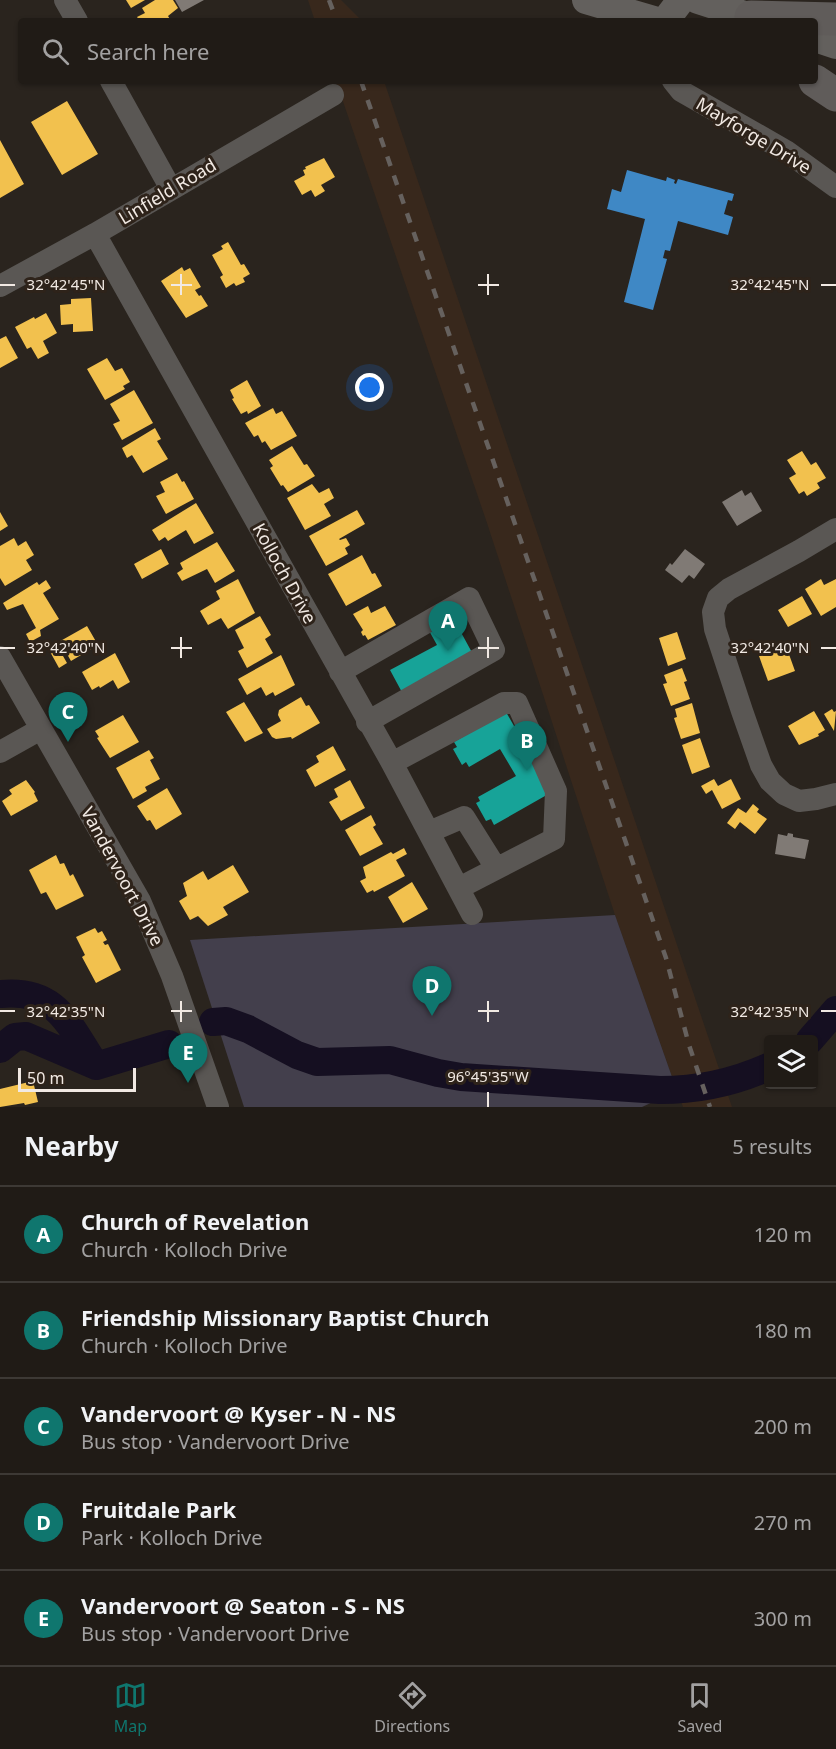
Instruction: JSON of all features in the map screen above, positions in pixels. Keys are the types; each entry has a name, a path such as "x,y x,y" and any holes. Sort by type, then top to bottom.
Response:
{"highway":[{"path":"818,19 836,19"},
{"path":"818,83 836,95"}],"main road":[{"path":"586,0 647,18"},
{"path":"658,0 663,18"},
{"path":"666,18 681,0"},
{"path":"698,0 754,18"},
{"path":"818,39 836,45"},
{"path":"818,72 836,78"}],"street":[{"path":"65,0 75,18"},
{"path":"113,84 171,189"},
{"name":"Mayforge Drive","path":"675,84 681,91 786,151 836,187"},
{"name":"Linfield Road","path":"0,286 95,234 333,95"},
{"name":"Kolloch Drive","path":"95,234 392,763 472,914"},
{"path":"836,529 729,589 718,598 713,612 715,629 742,711 761,765 770,781 784,795 799,801 816,800 836,794"},
{"path":"340,672 469,598 495,650 367,722"},
{"name":"Vandervoort Drive","path":"0,657 140,902 168,967 212,1106"},
{"path":"392,763 504,703 517,703 556,790 554,839 459,888"},
{"path":"0,752 41,729"},
{"path":"429,832 464,817 496,868"}],"shaded area":[{"path":"308,0 341,0 359,18 314,18"},
{"path":"337,84 385,84 732,1107 683,1107 615,915 487,523"},
{"path":"615,915 677,1091 642,1107 244,1107 190,940"}],"building: Homes":[{"path":"126,0 145,0 131,8"},
{"path":"155,0 173,0 178,8 168,16 169,18 138,18 145,13 142,8"},
{"path":"67,101 98,154 62,175 31,122"},
{"path":"0,140 24,184 0,198"},
{"path":"324,158 335,177 321,185 325,191 315,197 311,190 302,195 294,181 305,175 303,170 306,169 305,167"},
{"path":"228,242 241,265 244,264 250,274 243,278 245,282 236,286 234,283 226,288 220,277 223,275 212,255 223,249 221,246"},
{"path":"182,267 184,271 190,268 201,287 195,290 208,306 186,318 161,281"},
{"path":"91,298 93,331 73,332 73,324 61,325 60,305 71,304 71,299"},
{"path":"46,313 57,333 43,341 49,353 38,359 31,347 27,349 15,327"},
{"path":"6,336 18,358 0,368 0,339"},
{"path":"107,358 115,371 122,368 130,382 123,386 125,389 105,400 87,369"},
{"path":"247,380 261,406 248,414 247,411 241,414 232,399 234,398 230,390"},
{"path":"134,390 153,423 122,440 113,424 120,421 110,404"},
{"path":"273,408 276,414 282,411 297,436 271,450 265,441 262,443 258,435 254,437 245,423"},
{"path":"155,428 161,439 157,441 168,459 143,473 132,455 127,458 122,448"},
{"path":"292,446 304,465 307,464 315,476 288,492 283,485 281,486 270,468 273,466 269,460"},
{"path":"802,451 811,465 816,462 826,478 817,483 820,488 807,496 804,491 799,494 789,478 796,474 787,460"},
{"path":"177,473 194,499 166,514 156,496 165,492 160,482"},
{"path":"312,484 319,493 329,488 334,498 324,504 331,516 305,530 287,498"},
{"path":"196,503 214,533 194,544 186,530 168,541 165,537 159,541 152,530"},
{"path":"357,510 365,524 339,539 346,538 350,545 345,548 348,554 326,566 309,536"},
{"path":"0,512 8,526 0,531"},
{"path":"14,538 18,546 26,541 34,555 26,560 32,570 5,586 0,578 0,546"},
{"path":"217,542 235,571 215,583 207,569 182,581 177,573 183,569 180,563"},
{"path":"161,549 169,564 142,579 134,564"},
{"path":"362,555 372,574 375,573 382,586 346,606 328,574"},
{"path":"238,579 255,613 228,629 221,618 208,625 200,611 220,599 216,591"},
{"path":"821,579 824,585 836,579 836,607 821,616 805,589"},
{"path":"46,580 51,588 43,593 59,619 40,630 41,636 30,642 26,634 36,628 23,604 7,610 3,603 37,582 39,585"},
{"path":"802,596 812,614 788,627 778,610"},
{"path":"368,606 371,613 385,606 396,625 368,640 365,635 363,636 361,632 363,630 353,614"},
{"path":"260,616 271,635 265,639 273,653 247,668 238,651 244,648 235,630"},
{"path":"87,626 98,645 71,661 67,654 63,656 67,663 59,668 48,648"},
{"path":"677,632 686,659 668,666 659,638"},
{"path":"786,646 795,671 768,681 759,656"},
{"path":"115,653 130,682 118,689 113,680 92,690 82,672"},
{"path":"281,655 295,685 275,696 273,692 266,696 261,687 247,695 238,679"},
{"path":"682,668 690,699 671,706 663,684 667,683 664,675"},
{"path":"301,697 320,723 292,739 291,737 276,739 272,737 267,729 281,721 278,715 279,710"},
{"path":"244,702 263,733 245,742 226,712"},
{"path":"692,703 700,733 681,739 674,718 677,717 675,709"},
{"path":"832,709 836,711 834,731 824,714"},
{"path":"814,711 825,730 818,734 819,736 799,745 788,726"},
{"path":"123,715 139,742 110,758 95,731"},
{"path":"700,738 710,767 692,774 682,745"},
{"path":"333,746 346,770 315,787 306,770 319,762 316,756"},
{"path":"149,750 154,758 150,760 160,779 145,787 147,791 133,799 116,768"},
{"path":"714,779 718,786 731,779 741,799 722,809 712,790 706,794 701,786"},
{"path":"26,780 35,792 38,801 11,816 2,801 12,794 9,790"},
{"path":"350,780 365,808 341,821 329,802 338,797 334,789"},
{"path":"167,788 182,814 156,830 137,806"},
{"path":"753,804 759,809 757,812 767,819 755,834 740,822 735,829 727,823 738,808 746,813"},
{"path":"371,815 376,825 373,827 383,844 360,856 345,830"},
{"path":"404,848 407,854 396,860 405,876 374,892 373,890 367,893 360,881 366,878 363,867 391,852 393,854"},
{"path":"56,855 60,864 64,863 70,876 73,874 84,896 56,910 46,892 41,894 29,870"},
{"path":"233,865 249,892 223,907 228,915 208,926 198,916 190,920 179,901 187,896 183,883 203,871 208,880"},
{"path":"412,882 428,909 403,923 388,897"},
{"path":"95,928 98,933 102,931 107,940 103,942 105,945 108,944 121,970 96,983 82,957 85,955 76,937"},
{"path":"33,1081 38,1102 0,1107 0,1089"}],"building: Schools":[{"path":"627,170 666,181 667,177 675,180 676,184 678,179 734,194 732,201 728,200 724,214 733,217 728,235 678,221 670,251 665,250 663,258 667,259 653,310 624,302 645,219 607,209 612,189 621,192"}],"building: Public":[{"path":"451,614 475,658 404,696 390,670 437,645 427,627"},
{"path":"506,712 552,792 494,825 491,819 486,821 476,803 480,801 478,797 516,776 500,749 469,767 466,762 462,765 453,749 457,747 454,742"}],"building: Other":[{"path":"175,0 204,0 182,12"},
{"path":"742,490 745,496 751,492 762,511 737,526 722,502"},
{"path":"685,549 705,564 694,579 689,575 682,583 665,570"},
{"path":"788,833 793,834 793,837 809,840 805,859 775,854 778,834 787,836"}],"waterway":[{"path":"0,994 36,997 49,1004 69,1024 96,1066 169,1044"},
{"path":"814,1035 836,1010"},
{"path":"213,1022 226,1021 248,1029 297,1055 317,1062 390,1060 461,1077 674,1090 715,1084 764,1068"},
{"path":"0,1049 15,1037 26,1036 96,1066"}],"railway":[{"path":"329,0 336,18"},
{"path":"362,84 666,958 689,1045 710,1107"}],"place":[{"name":"Church of Revelation","path":"448,651"},
{"name":"Vandervoort @ Kyser - N - NS","path":"68,742"},
{"name":"Friendship Missionary Baptist Church","path":"527,771"},
{"name":"Fruitdale Park","path":"432,1016"},
{"name":"Vandervoort @ Seaton - S - NS","path":"188,1083"}]}
